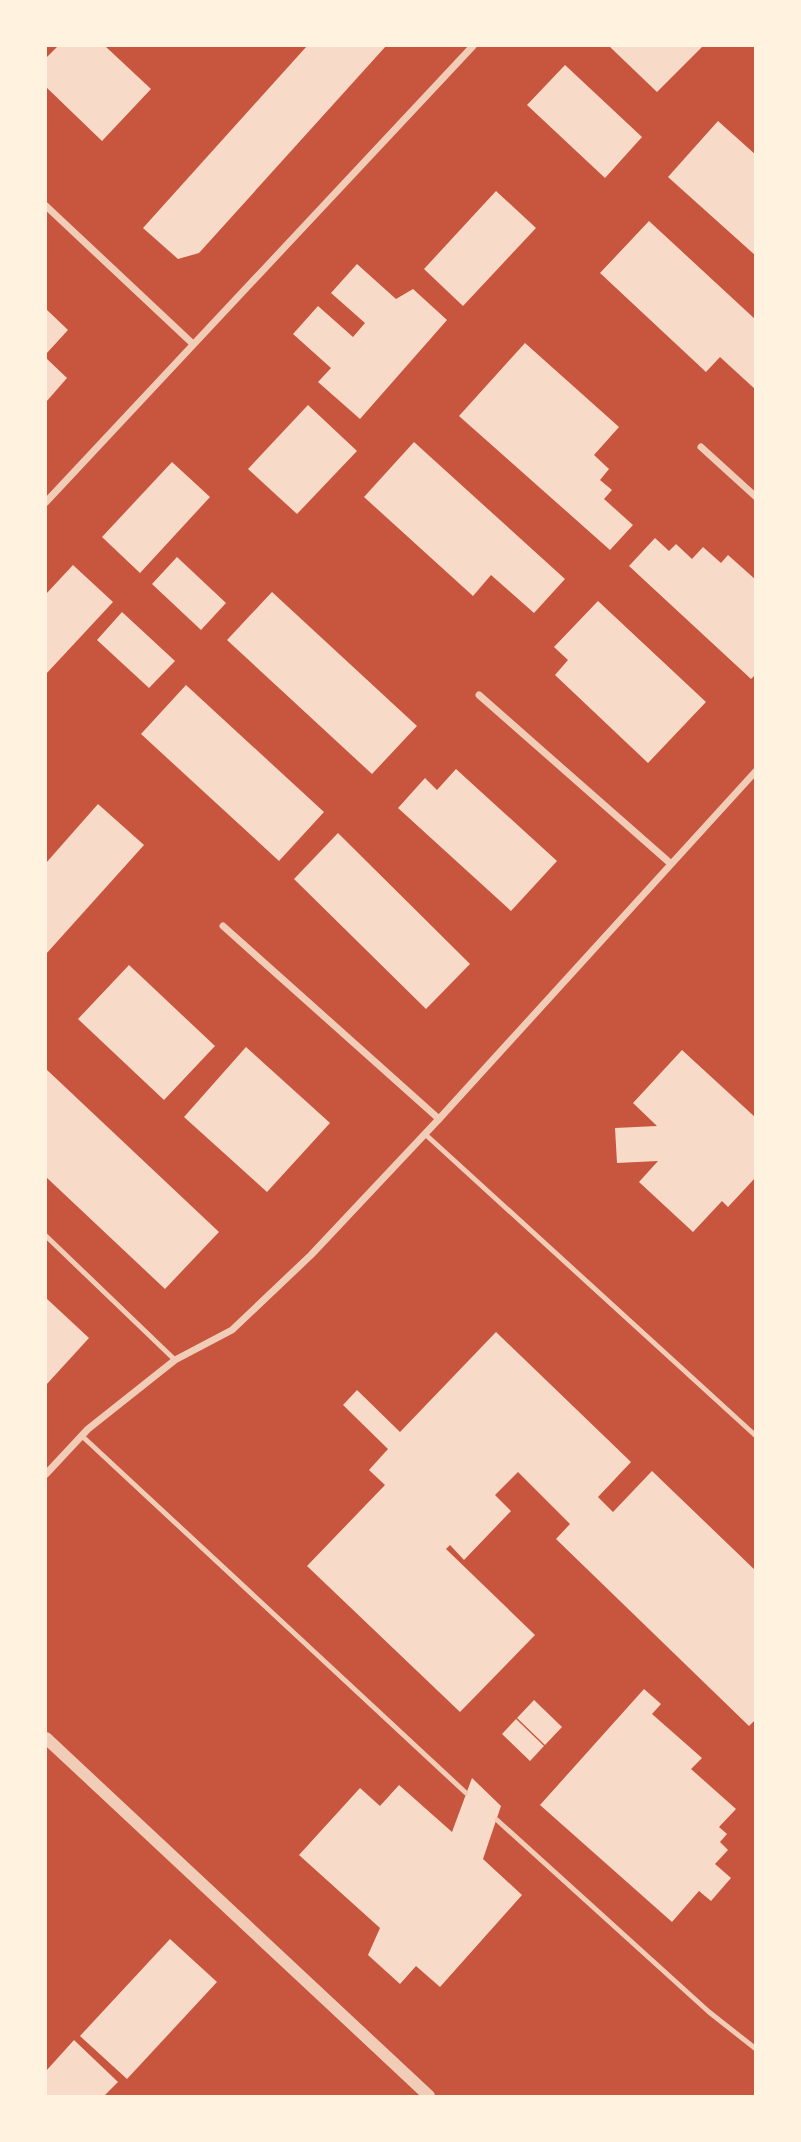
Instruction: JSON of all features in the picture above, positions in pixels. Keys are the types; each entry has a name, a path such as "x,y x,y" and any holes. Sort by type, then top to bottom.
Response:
{"street":[{"path":"46,502 473,46"},
{"path":"46,206 193,344"},
{"path":"701,447 755,497"},
{"path":"479,695 670,863"},
{"path":"46,1475 82,1436 175,1360 232,1330 311,1255 439,1119 755,771"},
{"path":"223,926 439,1119"},
{"path":"46,1738 429,2096"}],"lane":[{"path":"425,1134 755,1436"},
{"path":"46,1236 175,1360"},
{"path":"82,1436 466,1793"},
{"path":"497,1820 709,2012 755,2049"}],"building":[{"path":"58,46 105,46 151,89 102,141 46,87 46,58"},
{"path":"307,46 386,46 199,253 178,259 143,228"},
{"path":"609,46 703,46 657,92"},
{"path":"565,65 642,137 605,178 527,105"},
{"path":"718,121 756,155 756,256 668,177"},
{"path":"496,191 536,228 463,306 424,269"},
{"path":"649,221 756,320 756,390 720,357 706,372 600,273"},
{"path":"357,264 396,299 413,289 447,320 360,419 318,382 331,368 293,334 318,306 353,337 365,323 331,293"},
{"path":"46,309 68,330 46,354"},
{"path":"525,343 619,427 594,455 609,469 600,480 612,490 604,499 633,525 610,550 459,416"},
{"path":"46,358 67,378 46,402"},
{"path":"308,405 357,451 297,514 248,469"},
{"path":"414,442 565,579 534,613 491,575 473,596 364,497"},
{"path":"172,462 210,497 140,573 102,537"},
{"path":"655,538 669,551 676,544 692,559 703,547 721,563 728,555 756,580 756,674 751,679 629,566"},
{"path":"177,557 226,603 201,630 152,584"},
{"path":"73,565 113,602 46,674 46,594"},
{"path":"272,592 417,726 372,774 227,640"},
{"path":"598,601 706,702 648,763 555,675 568,660 554,647"},
{"path":"122,612 175,661 149,688 97,640"},
{"path":"186,685 324,812 279,861 141,734"},
{"path":"456,769 557,861 511,911 398,808 425,778 437,790"},
{"path":"98,804 144,845 46,954 46,863"},
{"path":"338,833 470,964 426,1009 294,879"},
{"path":"129,965 215,1046 164,1100 78,1019"},
{"path":"246,1047 330,1123 267,1192 184,1117"},
{"path":"682,1050 756,1118 756,1177 728,1207 722,1201 693,1232 639,1182 658,1161 617,1163 615,1128 657,1126 633,1103"},
{"path":"46,1069 219,1232 165,1289 46,1177"},
{"path":"46,1298 89,1338 46,1385"},
{"path":"496,1332 631,1462 598,1497 613,1512 652,1471 756,1571 756,1719 749,1726 556,1539 570,1524 518,1472 495,1495 511,1511 464,1560 450,1545 446,1549 535,1635 460,1712 307,1566 385,1485 369,1470 388,1449 343,1405 357,1390 400,1432"},
{"path":"644,1689 661,1704 652,1714 702,1758 691,1769 736,1809 719,1827 727,1834 720,1842 728,1850 715,1864 731,1878 711,1901 699,1891 672,1922 540,1805"},
{"path":"534,1700 562,1727 545,1745 517,1718"},
{"path":"516,1719 544,1746 530,1761 502,1734"},
{"path":"472,1778 501,1806 483,1859 522,1895 440,1987 416,1966 400,1984 368,1955 380,1928 299,1855 360,1788 380,1806 399,1785 452,1832"},
{"path":"170,1939 217,1982 127,2079 80,2036"},
{"path":"74,2040 118,2082 104,2096 46,2096 46,2071"}]}
